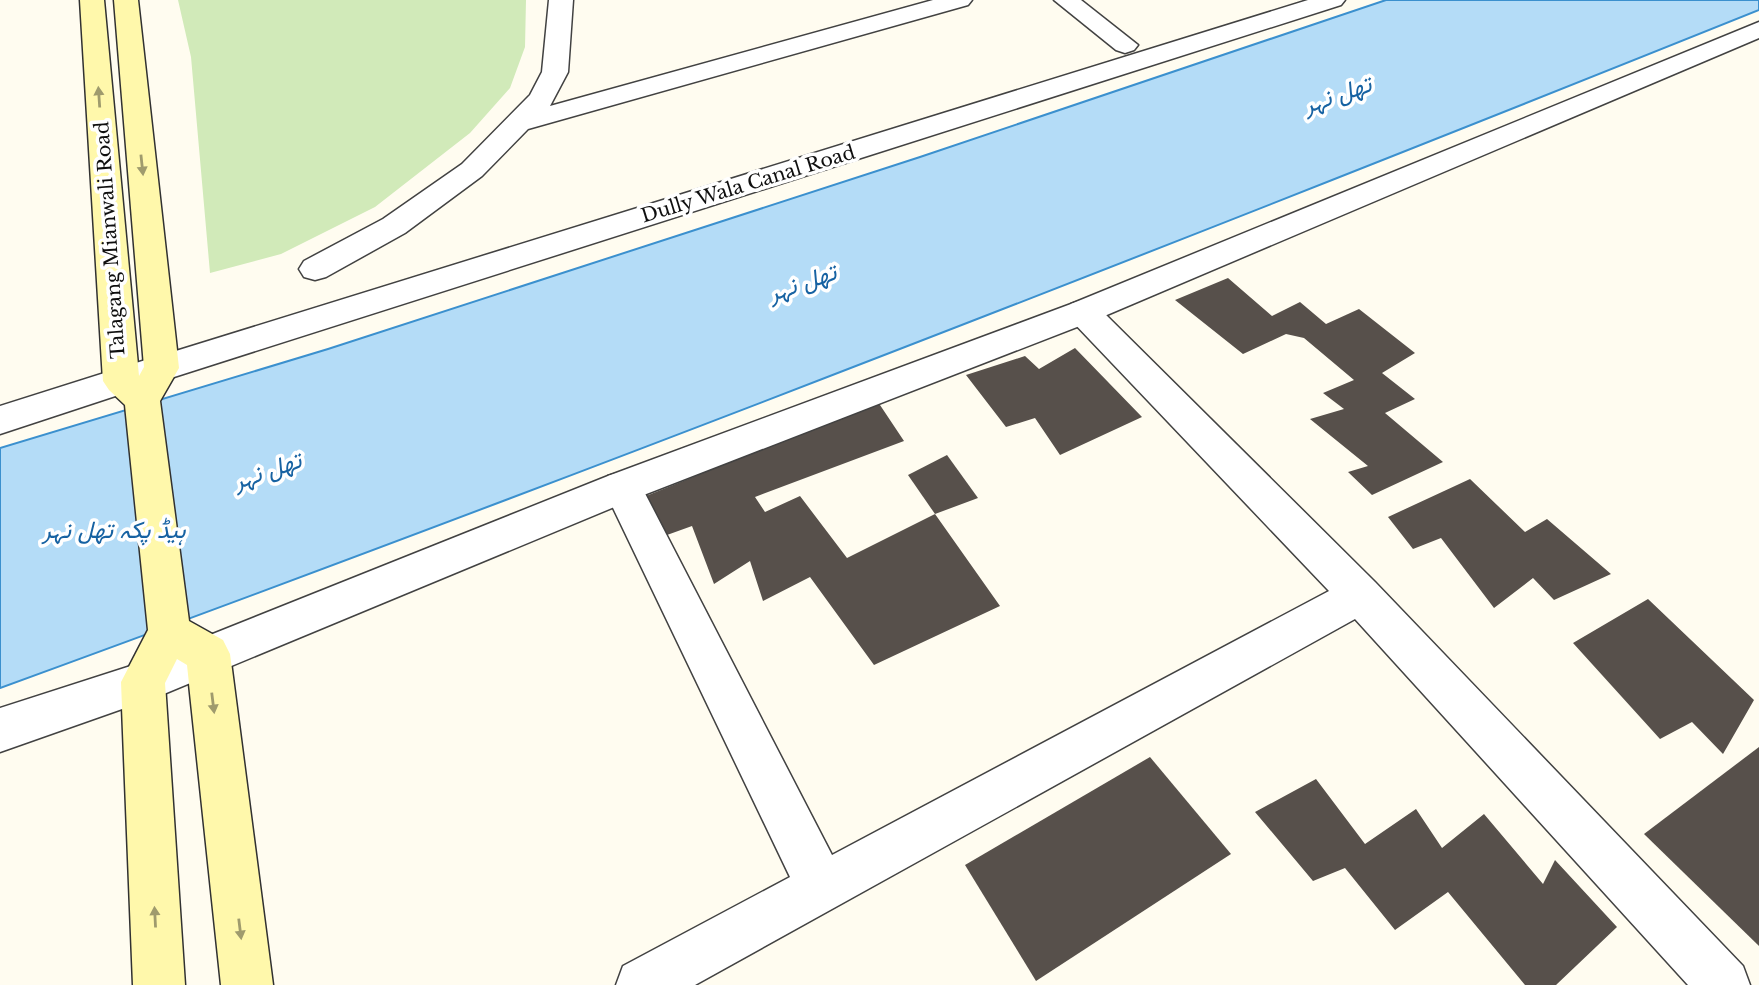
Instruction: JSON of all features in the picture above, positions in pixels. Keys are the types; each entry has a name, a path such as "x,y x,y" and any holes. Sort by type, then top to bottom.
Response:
{"main road":[{"name":"Talagang Mianwali Road","path":"92,0 142,383"},
{"name":"Talagang Mianwali Road","path":"125,0 142,383"},
{"path":"142,383 247,985"},
{"path":"159,985 143,682 188,643"}],"street":[{"path":"315,269 394,226 472,170 541,99 555,72 561,0"},
{"path":"514,124 960,0"},
{"path":"1066,0 1125,45"},
{"name":"Dully Wala Canal Road","path":"0,420 142,383 1333,0"},
{"path":"188,643 622,487 1083,312 1759,29"},
{"path":"1083,312 1360,595 1724,985"},
{"path":"622,487 822,889"},
{"path":"642,985 1360,595"},
{"path":"0,730 143,682"}],"green space":[{"path":"178,0 526,0 525,47 510,88 470,133 375,207 281,254 210,273 191,57"}],"water":[{"name":"ہیڈ پکہ تھل نہر","path":"1386,0 1759,0 1759,10 662,441 0,688 0,448 328,349 920,157"}],"building":[{"path":"1228,278 1272,316 1300,302 1326,324 1359,309 1415,353 1382,373 1415,399 1385,413 1443,462 1372,495 1348,472 1368,466 1310,419 1344,409 1323,393 1354,380 1304,338 1286,334 1243,354 1175,300"},
{"path":"1075,348 1142,417 1060,455 1035,418 1006,427 966,375 1025,356 1039,369"},
{"path":"878,402 904,441 755,497 765,512 800,496 847,558 935,514 1000,606 874,665 810,577 763,601 750,561 714,584 692,526 667,535 646,496"},
{"path":"947,455 978,498 935,514 908,475"},
{"path":"1470,479 1525,532 1547,519 1611,574 1554,600 1533,578 1494,608 1441,538 1413,549 1388,517"},
{"path":"1648,599 1754,700 1723,754 1692,722 1660,739 1573,643"},
{"path":"1759,747 1759,946 1644,834"},
{"path":"1150,757 1231,854 1036,981 965,865"},
{"path":"1316,779 1365,844 1416,809 1442,848 1484,814 1543,884 1555,860 1617,927 1556,985 1525,985 1448,892 1395,930 1345,868 1313,881 1255,812"}],"water label":[{"name":"تھل نہر","path":"1337,94"},
{"name":"تھل نہر","path":"802,282"},
{"name":"تھل نہر","path":"267,470"}]}
